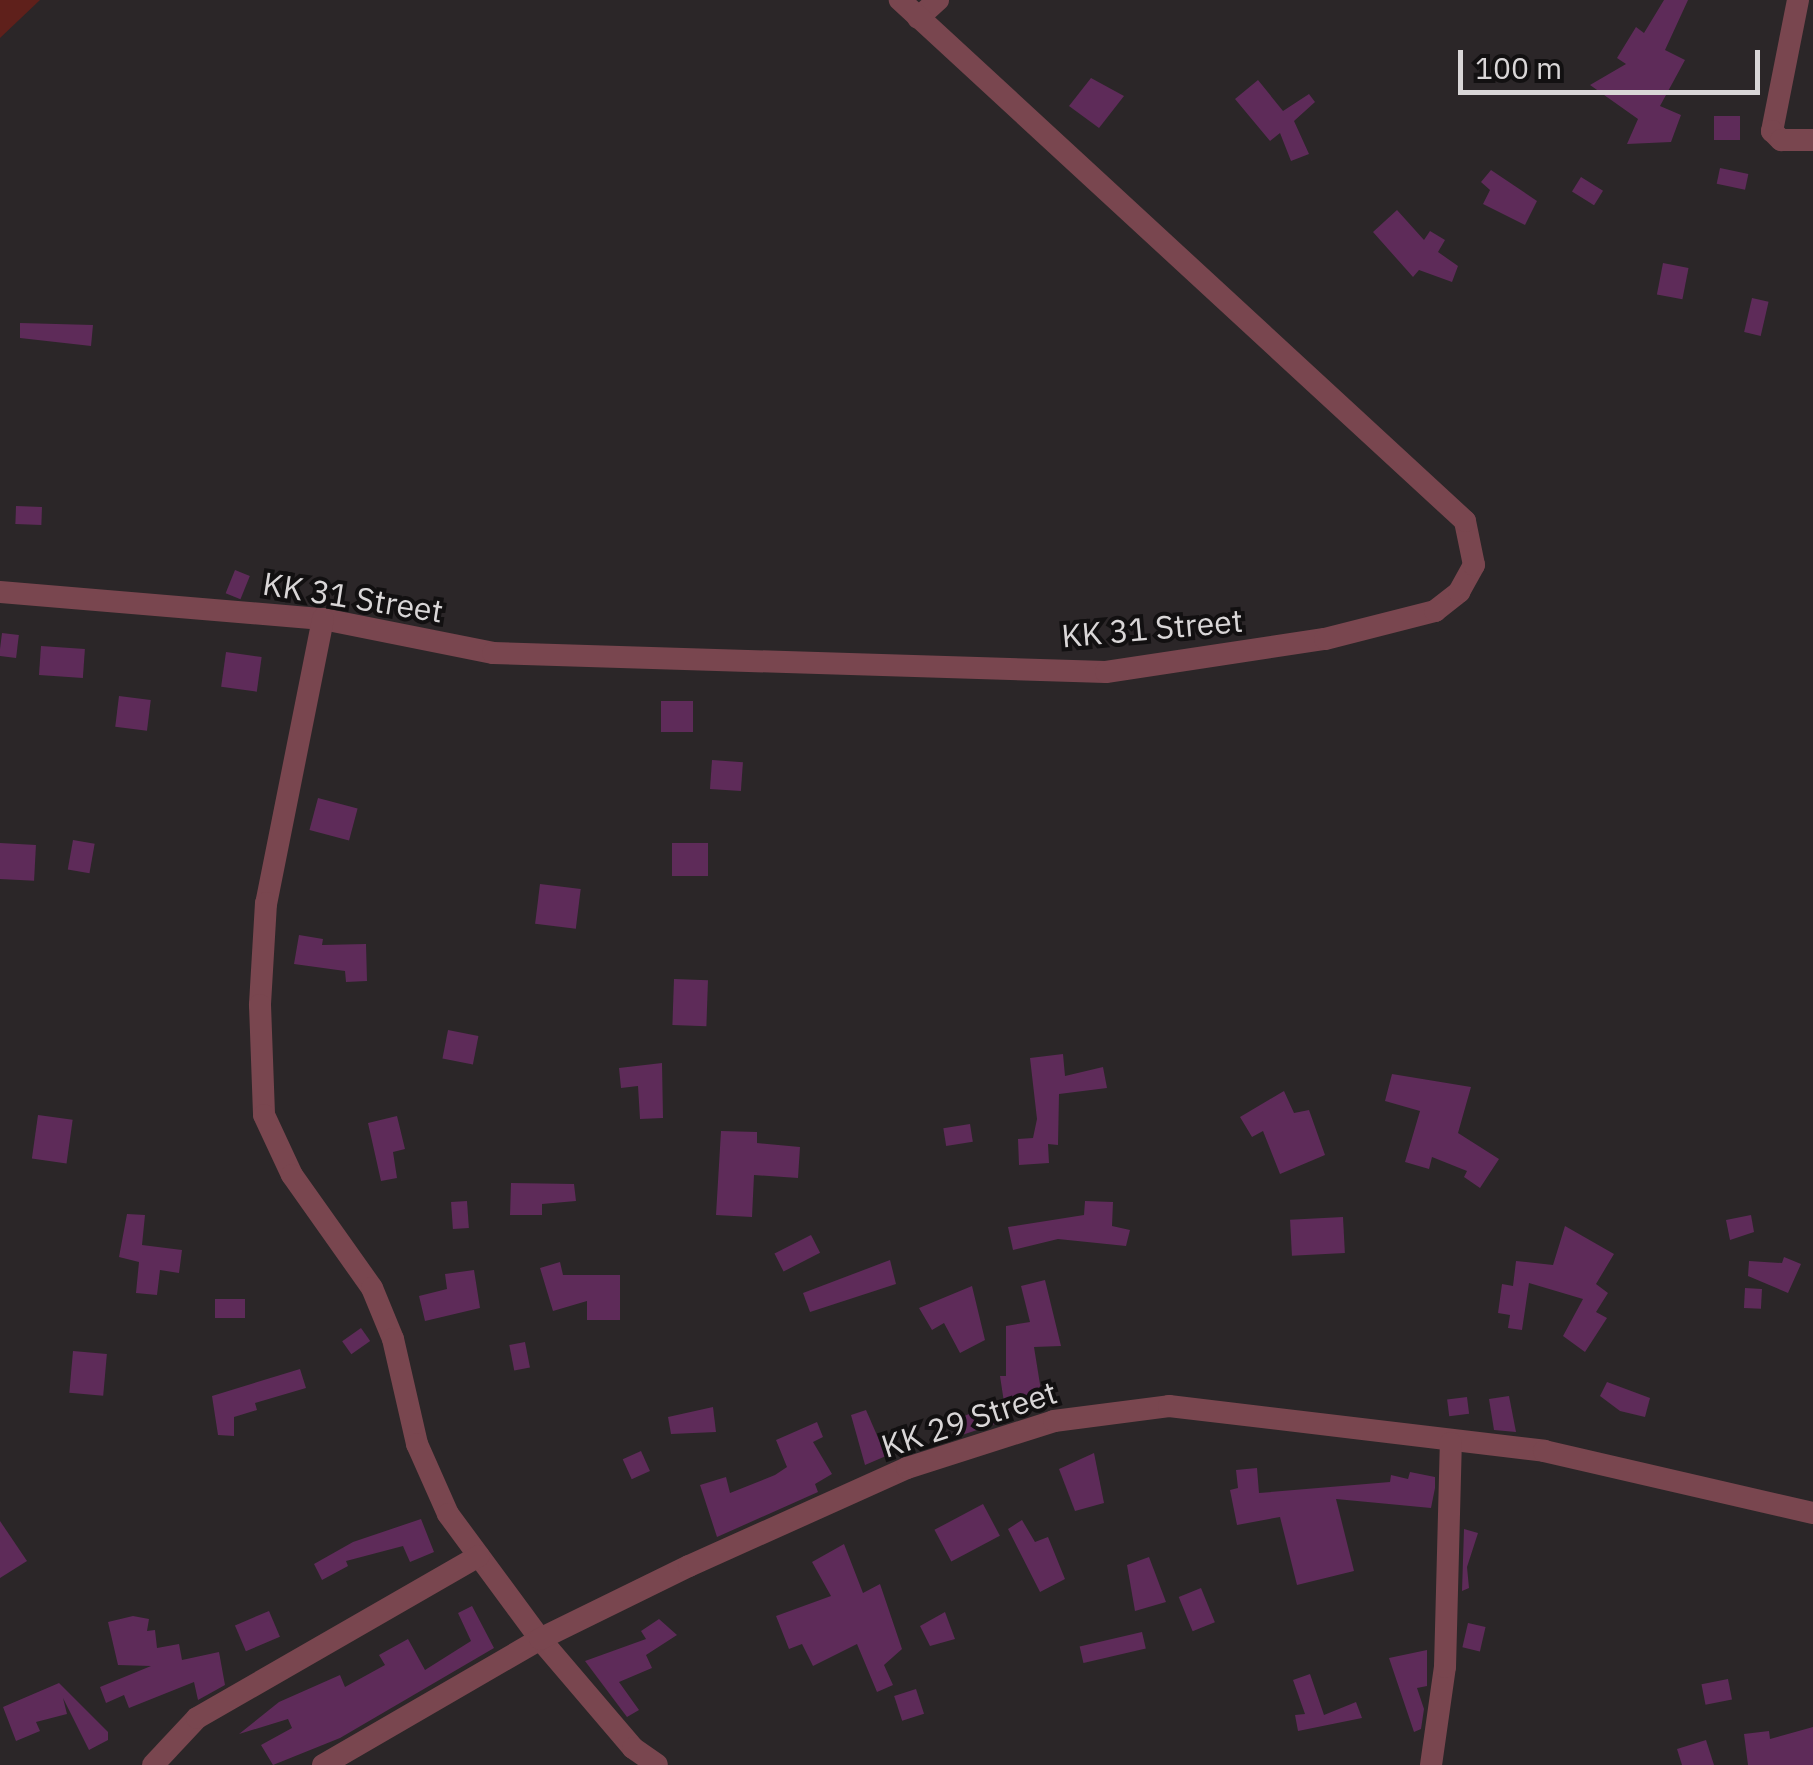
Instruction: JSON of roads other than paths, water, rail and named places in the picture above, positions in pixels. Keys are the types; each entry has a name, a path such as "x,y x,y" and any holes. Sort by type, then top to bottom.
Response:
{"street":[{"name":"KK 31 Street","path":"0,592 323,619 493,653 1106,672 1325,639 1435,611 1460,592 1474,565 1465,520 1081,160 900,0"},
{"path":"918,18 938,0"},
{"path":"1798,0 1772,131 1781,140 1813,140"},
{"path":"323,619 266,903 264,1114 292,1175 372,1288 393,1339 417,1444 448,1514 540,1639 633,1748 657,1765"},
{"name":"KK 29 Street","path":"324,1765 540,1639 907,1468 1054,1421 1168,1406 1450,1443 1544,1451 1813,1513"},
{"path":"1430,1765 1445,1667 1450,1443"},
{"path":"152,1765 214,1707 479,1556"}]}
